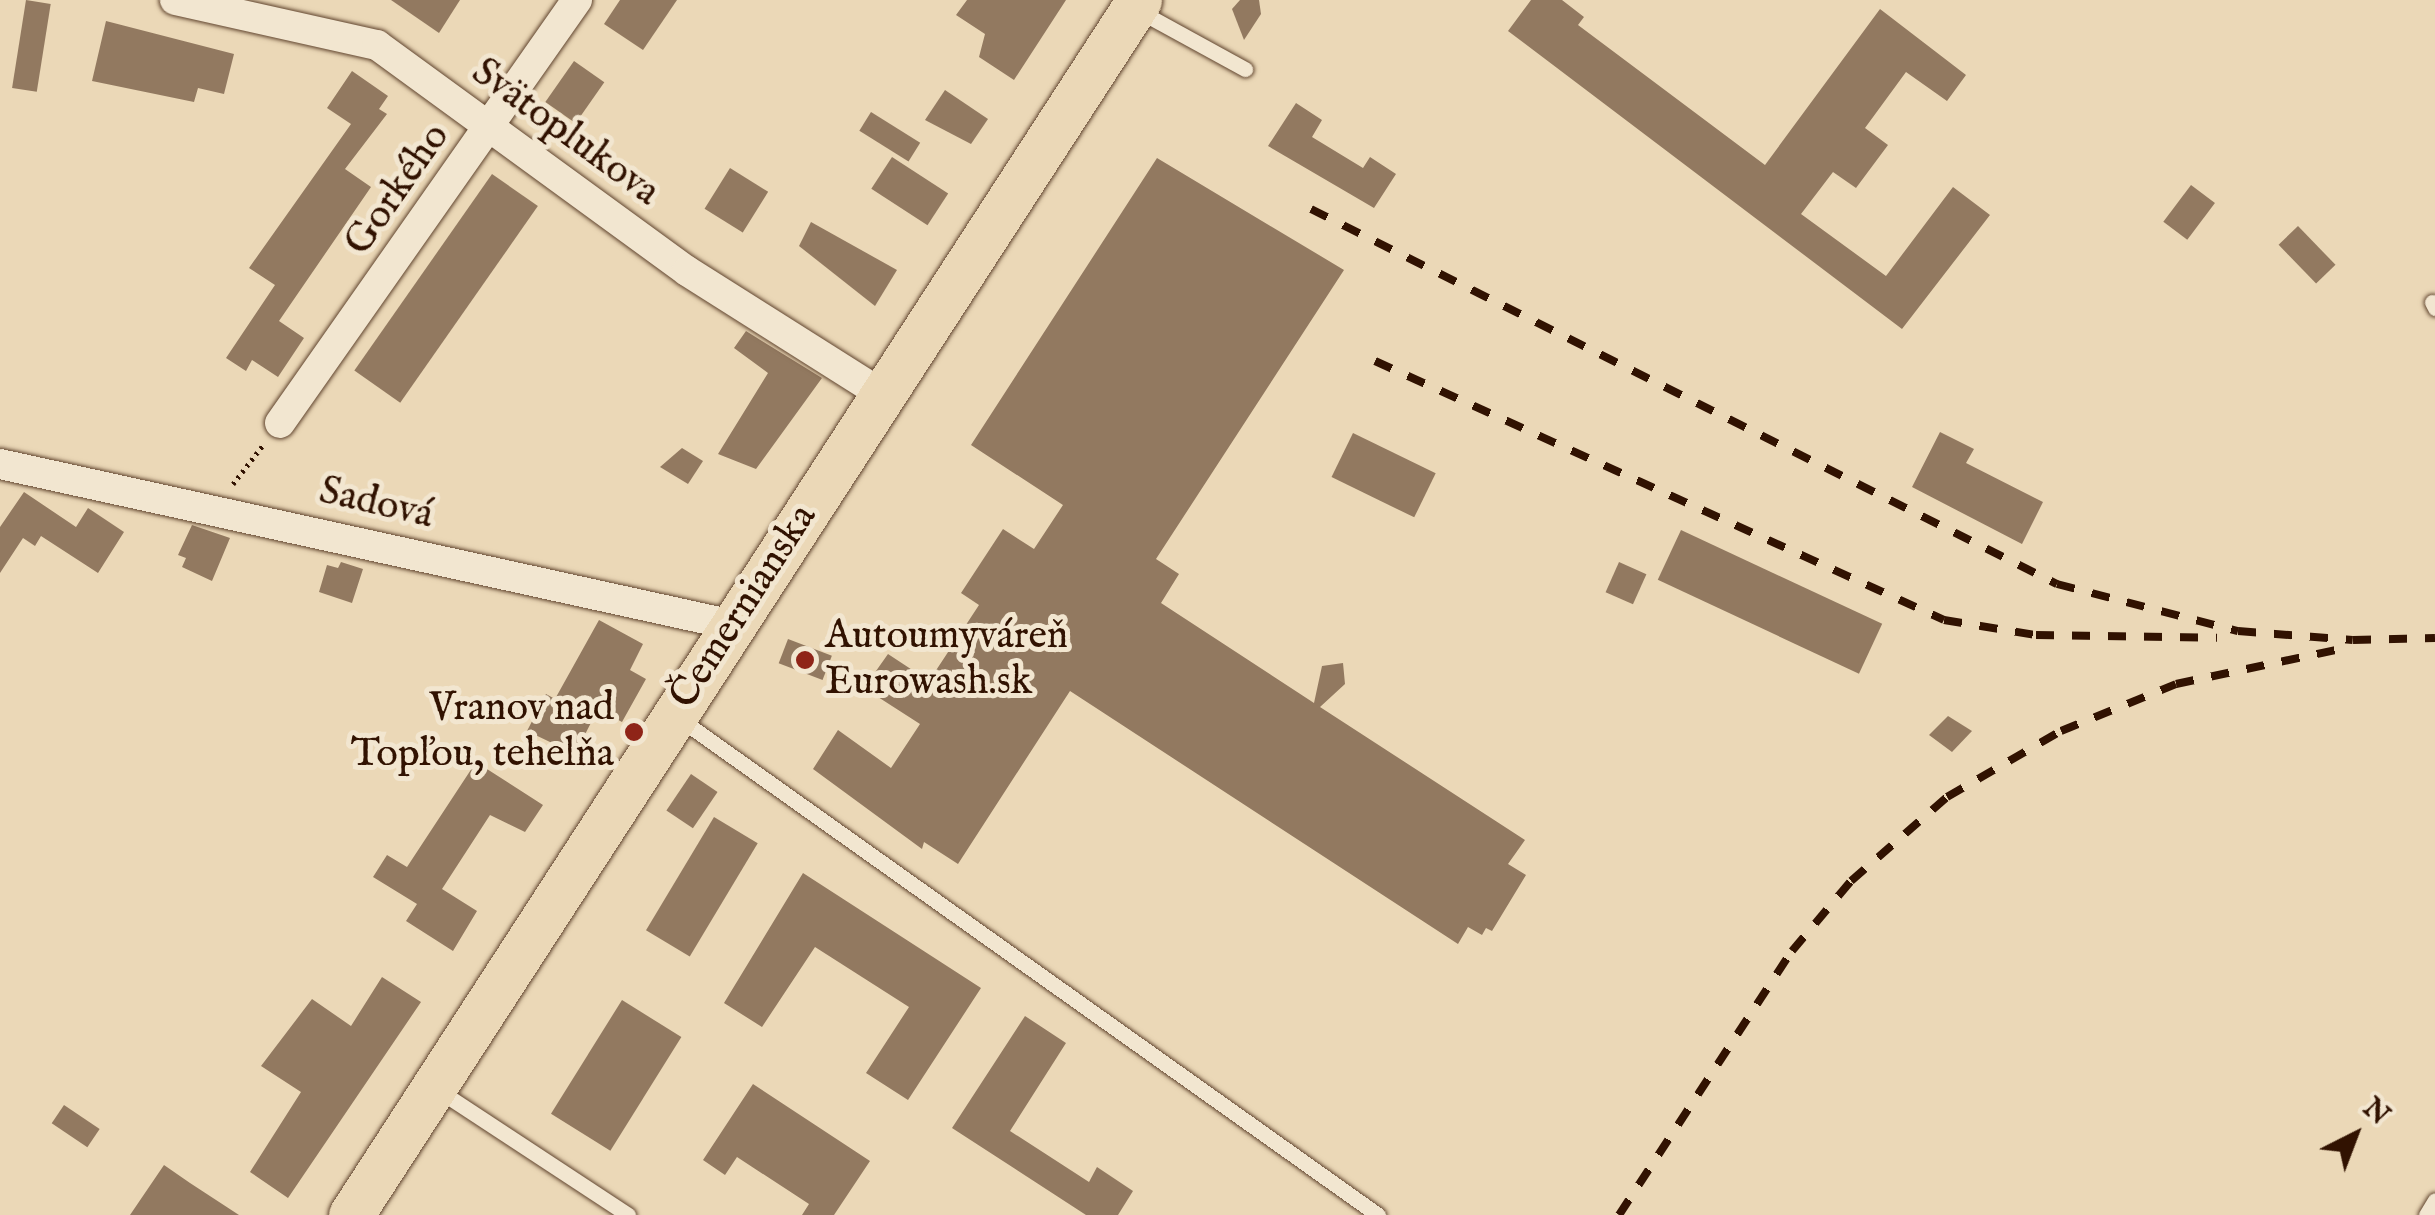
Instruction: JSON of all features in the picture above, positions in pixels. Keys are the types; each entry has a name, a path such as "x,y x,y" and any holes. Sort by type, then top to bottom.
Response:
{"main road":[{"name":"Čemernianska","path":"350,1215 1137,4"}],"street":[{"name":"Svätoplukova","path":"174,0 377,46 687,271 883,395"},
{"name":"Gorkého","path":"280,423 491,128 576,0"},
{"name":"Sadová","path":"0,464 733,626"}],"lane":[{"path":"1137,4 1245,69"},
{"path":"674,714 1378,1215"},
{"path":"434,1086 628,1215"},
{"path":"2426,1215 2435,1200"}],"path":[{"path":"220,510 280,423"}],"building":[{"path":"26,0 51,4 37,92 12,88"},
{"path":"391,0 460,0 439,33"},
{"path":"620,0 677,0 643,50 604,24"},
{"path":"967,0 1066,0 1014,80 979,57 985,34 956,15"},
{"path":"1240,0 1259,0 1261,14 1244,40 1232,9"},
{"path":"1531,0 1562,0 1584,17 1578,25 1765,165 1880,9 1966,75 1947,101 1906,72 1865,128 1888,145 1856,188 1833,172 1801,214 1886,276 1953,187 1990,215 1902,329 1508,31"},
{"path":"106,21 234,54 224,94 198,88 194,102 92,81"},
{"path":"574,61 604,82 576,123 545,102"},
{"path":"352,71 388,96 379,109 387,114 345,169 371,187 279,321 304,338 278,377 252,360 246,371 226,358 275,285 249,268 351,124 327,108"},
{"path":"945,90 988,119 971,144 925,120"},
{"path":"1296,103 1322,120 1312,137 1363,168 1370,157 1396,174 1374,208 1268,146"},
{"path":"871,112 920,143 909,161 859,131"},
{"path":"892,157 948,193 927,225 871,189"},
{"path":"1157,158 1344,270 1156,559 1179,574 1161,603 1314,703 1322,666 1343,663 1345,684 1320,707 1525,840 1508,864 1526,875 1492,931 1486,928 1482,935 1468,927 1458,944 1070,691 958,864 924,842 922,849 813,769 838,730 891,768 920,724 864,688 888,654 929,681 979,605 961,593 1003,529 1034,549 1063,505 971,445"},
{"path":"730,168 768,192 743,233 705,209"},
{"path":"492,174 538,206 400,403 354,371"},
{"path":"2191,185 2215,203 2187,240 2163,222"},
{"path":"811,222 897,270 875,306 799,246"},
{"path":"2298,226 2336,265 2316,284 2279,245"},
{"path":"746,331 822,378 756,469 718,454 768,373 734,348"},
{"path":"1940,432 1974,449 1966,463 2043,502 2022,544 1912,487"},
{"path":"1353,433 1436,473 1414,517 1332,477"},
{"path":"682,448 703,461 688,484 660,467"},
{"path":"24,492 76,527 88,508 124,532 98,573 41,536 35,546 23,538 0,573 0,527"},
{"path":"192,525 230,538 212,581 182,567 186,558 178,555"},
{"path":"1681,530 1882,624 1859,674 1658,580"},
{"path":"341,562 363,569 352,603 319,592 327,565 338,568"},
{"path":"1619,562 1646,574 1633,604 1606,592"},
{"path":"599,620 643,644 630,670 646,679 622,722 598,709 575,754 527,731 546,694 555,699"},
{"name":"Autoumyváreň Eurowash.sk","path":"788,639 832,656 823,680 779,663"},
{"path":"1948,716 1972,731 1952,752 1929,735"},
{"path":"476,762 543,805 525,832 490,815 442,889 477,911 453,951 406,921 417,904 373,877 387,855 407,867"},
{"path":"691,774 718,792 693,828 666,810"},
{"path":"714,817 758,843 690,956 646,930"},
{"path":"803,873 981,988 908,1100 866,1073 909,1007 815,947 762,1027 724,1003"},
{"path":"382,977 421,1002 288,1198 250,1172 301,1092 261,1066 312,999 351,1026"},
{"path":"622,1000 681,1037 610,1151 551,1114"},
{"path":"1025,1016 1066,1043 1010,1131 1089,1182 1097,1167 1133,1191 1118,1215 1086,1215 952,1128"},
{"path":"753,1084 870,1161 834,1215 802,1215 809,1204 737,1157 725,1175 703,1160"},
{"path":"64,1105 100,1129 87,1147 52,1123"},
{"path":"164,1165 190,1183 239,1215 130,1215"}],"railway":[{"path":"1311,209 2057,584 2238,631 2353,640 2435,638"},
{"path":"1375,361 1944,620 2036,635 2217,638"},
{"path":"1619,1215 1792,951 1851,881 1947,797 2061,731 2176,684 2336,650"}],"place":[{"name":"Autoumyváreň Eurowash.sk","path":"805,660"},
{"name":"Vranov nad Topľou, tehelňa","path":"634,732"}]}
